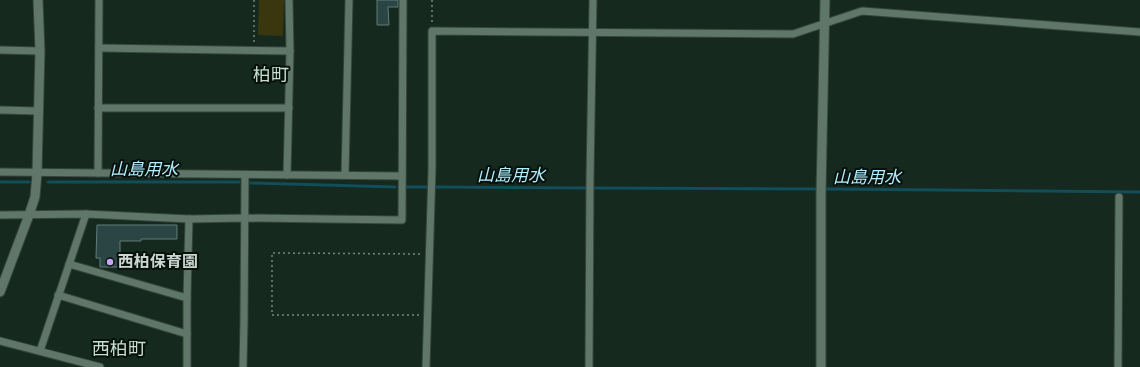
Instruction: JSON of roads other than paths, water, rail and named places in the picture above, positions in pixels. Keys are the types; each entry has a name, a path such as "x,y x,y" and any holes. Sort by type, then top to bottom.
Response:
{"street":[{"path":"0,292 3,276 30,215 35,197 40,51 38,0"},
{"path":"98,173 99,0"},
{"path":"287,175 290,51 289,0"},
{"path":"345,176 349,0"},
{"path":"0,215 86,214 189,219 244,218 402,220 403,0"},
{"path":"589,367 593,0"},
{"path":"821,367 821,189 824,0"},
{"path":"426,367 432,162 432,31 793,34 862,11 1140,32"},
{"path":"99,48 290,51"},
{"path":"0,50 40,51"},
{"path":"98,108 289,108"},
{"path":"0,110 38,111"},
{"path":"0,172 402,176"},
{"path":"243,367 245,175"},
{"path":"1118,367 1119,197"},
{"path":"40,351 86,214"},
{"path":"188,367 187,298 189,219"},
{"path":"69,264 187,298"},
{"path":"58,295 187,334"},
{"path":"0,341 100,367"}],"waterway":[{"name":"山島用水","path":"0,182 29,182"},
{"name":"山島用水","path":"48,182 239,182"},
{"name":"山島用水","path":"251,183 395,187"},
{"name":"山島用水","path":"407,187 427,187"},
{"name":"山島用水","path":"435,187 587,188"},
{"name":"山島用水","path":"595,188 1140,192"}],"place":[{"name":"西柏保育園","path":"110,262"}],"district":[{"name":"柏町","path":"271,76"},
{"name":"西柏町","path":"119,350"}]}
